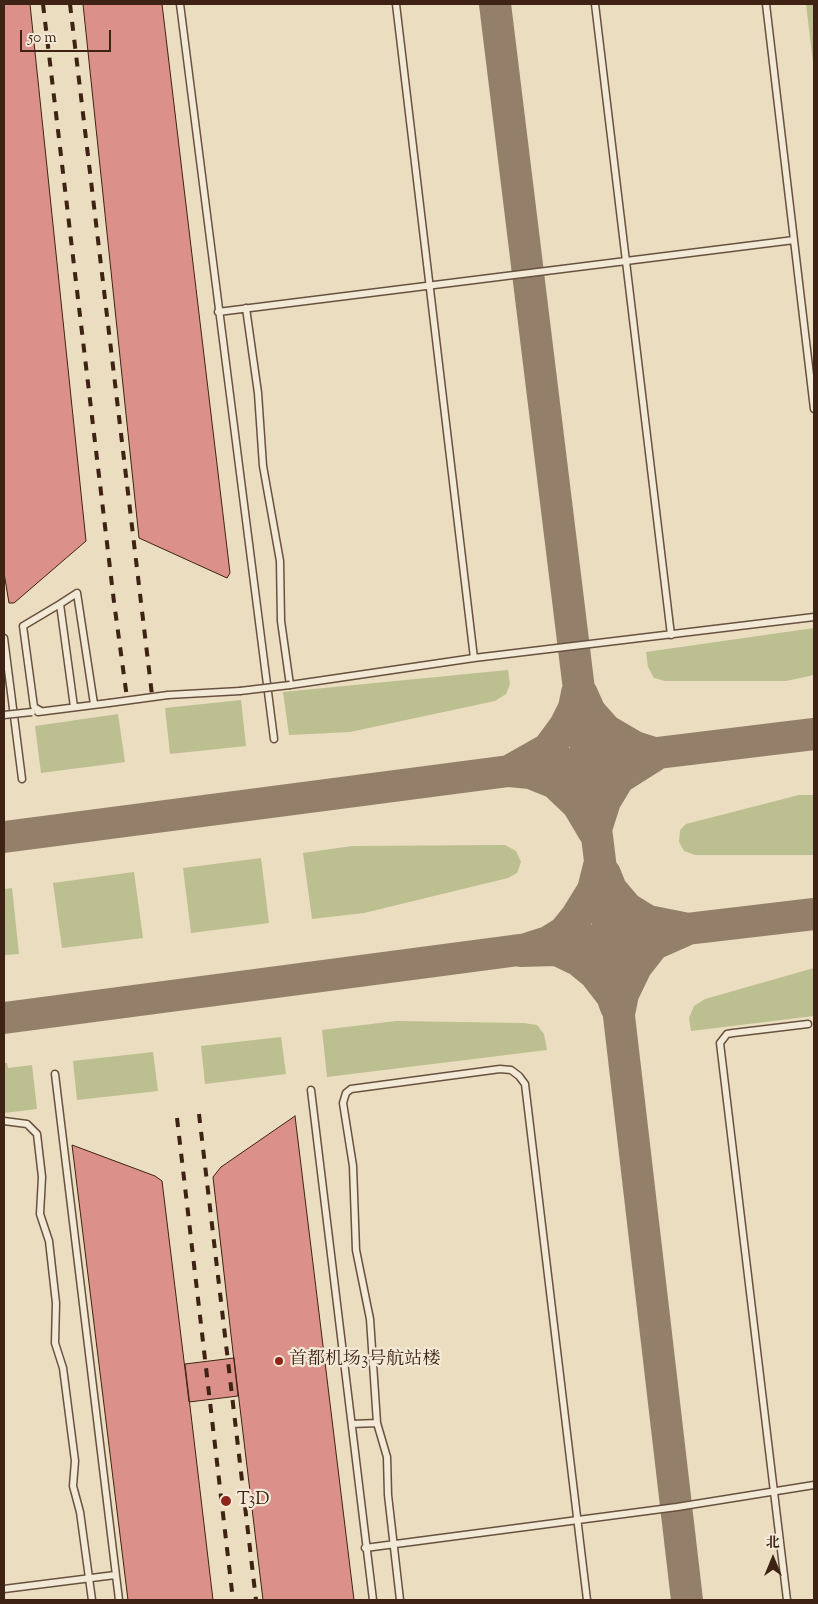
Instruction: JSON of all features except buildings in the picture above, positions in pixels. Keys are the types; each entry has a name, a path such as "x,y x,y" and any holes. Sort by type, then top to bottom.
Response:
{"lane":[{"path":"180,4 274,739"},
{"path":"396,4 474,658"},
{"path":"595,4 671,635"},
{"path":"766,4 814,410"},
{"path":"218,312 794,240"},
{"path":"246,308 258,393 263,466 280,561 281,621 290,685"},
{"path":"41,711 34,707 23,626 77,593 94,704"},
{"path":"60,604 74,707"},
{"path":"4,715 168,695 240,691 290,685 474,658 814,617"},
{"path":"4,638 22,779"},
{"path":"787,1600 720,1042 726,1034 808,1024"},
{"path":"400,1600 388,1495 387,1458 376,1423 370,1319 355,1242 353,1166 343,1103 346,1093 358,1087 511,1070 520,1076 525,1084 587,1600"},
{"path":"55,1074 118,1600"},
{"path":"311,1090 352,1424 365,1548 373,1600"},
{"path":"4,1122 27,1124 37,1134 42,1177 40,1214 49,1241 56,1303 55,1343 63,1368 75,1461 73,1486 80,1512 92,1600"},
{"path":"352,1424 376,1423"},
{"path":"365,1548 677,1507 814,1485"},
{"path":"4,1589 115,1575"}],"green space":[{"path":"806,4 814,4 814,71"},
{"path":"814,628 814,675 786,681 665,681 654,678 648,667 646,652"},
{"path":"508,670 510,684 506,694 495,701 350,732 289,735 283,692"},
{"path":"241,700 246,746 170,754 165,708"},
{"path":"118,714 125,762 41,773 35,726"},
{"path":"799,795 814,795 814,855 695,855 684,851 679,842 680,830 686,824"},
{"path":"505,845 516,851 521,862 517,873 508,878 364,913 312,919 303,853 352,846"},
{"path":"261,858 269,923 191,933 183,868"},
{"path":"134,872 143,938 62,948 53,883"},
{"path":"12,888 19,954 4,955 4,889"},
{"path":"814,968 814,1016 691,1031 689,1018 694,1006 705,999"},
{"path":"396,1021 523,1023 537,1025 544,1034 547,1050 327,1077 322,1030"},
{"path":"281,1037 286,1074 205,1084 201,1046"},
{"path":"153,1052 158,1091 77,1100 73,1061"},
{"path":"4,1063 7,1063 8,1068 32,1065 37,1109 4,1113"}],"taxiway":[{"path":"495,4 619,1016 687,1600"},
{"path":"577,693 574,708 565,726 548,749 509,771 530,773 555,783 578,805 594,832"},
{"path":"582,694 590,712 606,730 635,747 657,754 619,778 605,801 597,826"},
{"path":"4,837 509,771 814,734"},
{"path":"599,866 593,890 577,916 564,932 548,942 520,951 557,950 578,960 595,974 612,996 616,1007"},
{"path":"605,874 611,889 627,908 648,921 688,929 654,944 636,967 623,994 620,1009"},
{"path":"4,1018 610,938 814,914"}],"railway":[{"path":"43,4 127,698"},
{"path":"70,4 152,695"},
{"path":"199,1114 256,1600"},
{"path":"177,1118 233,1600"}],"place":[{"name":"首都机场3号航站楼","path":"279,1361"},
{"name":"T3D","path":"226,1501"}]}
